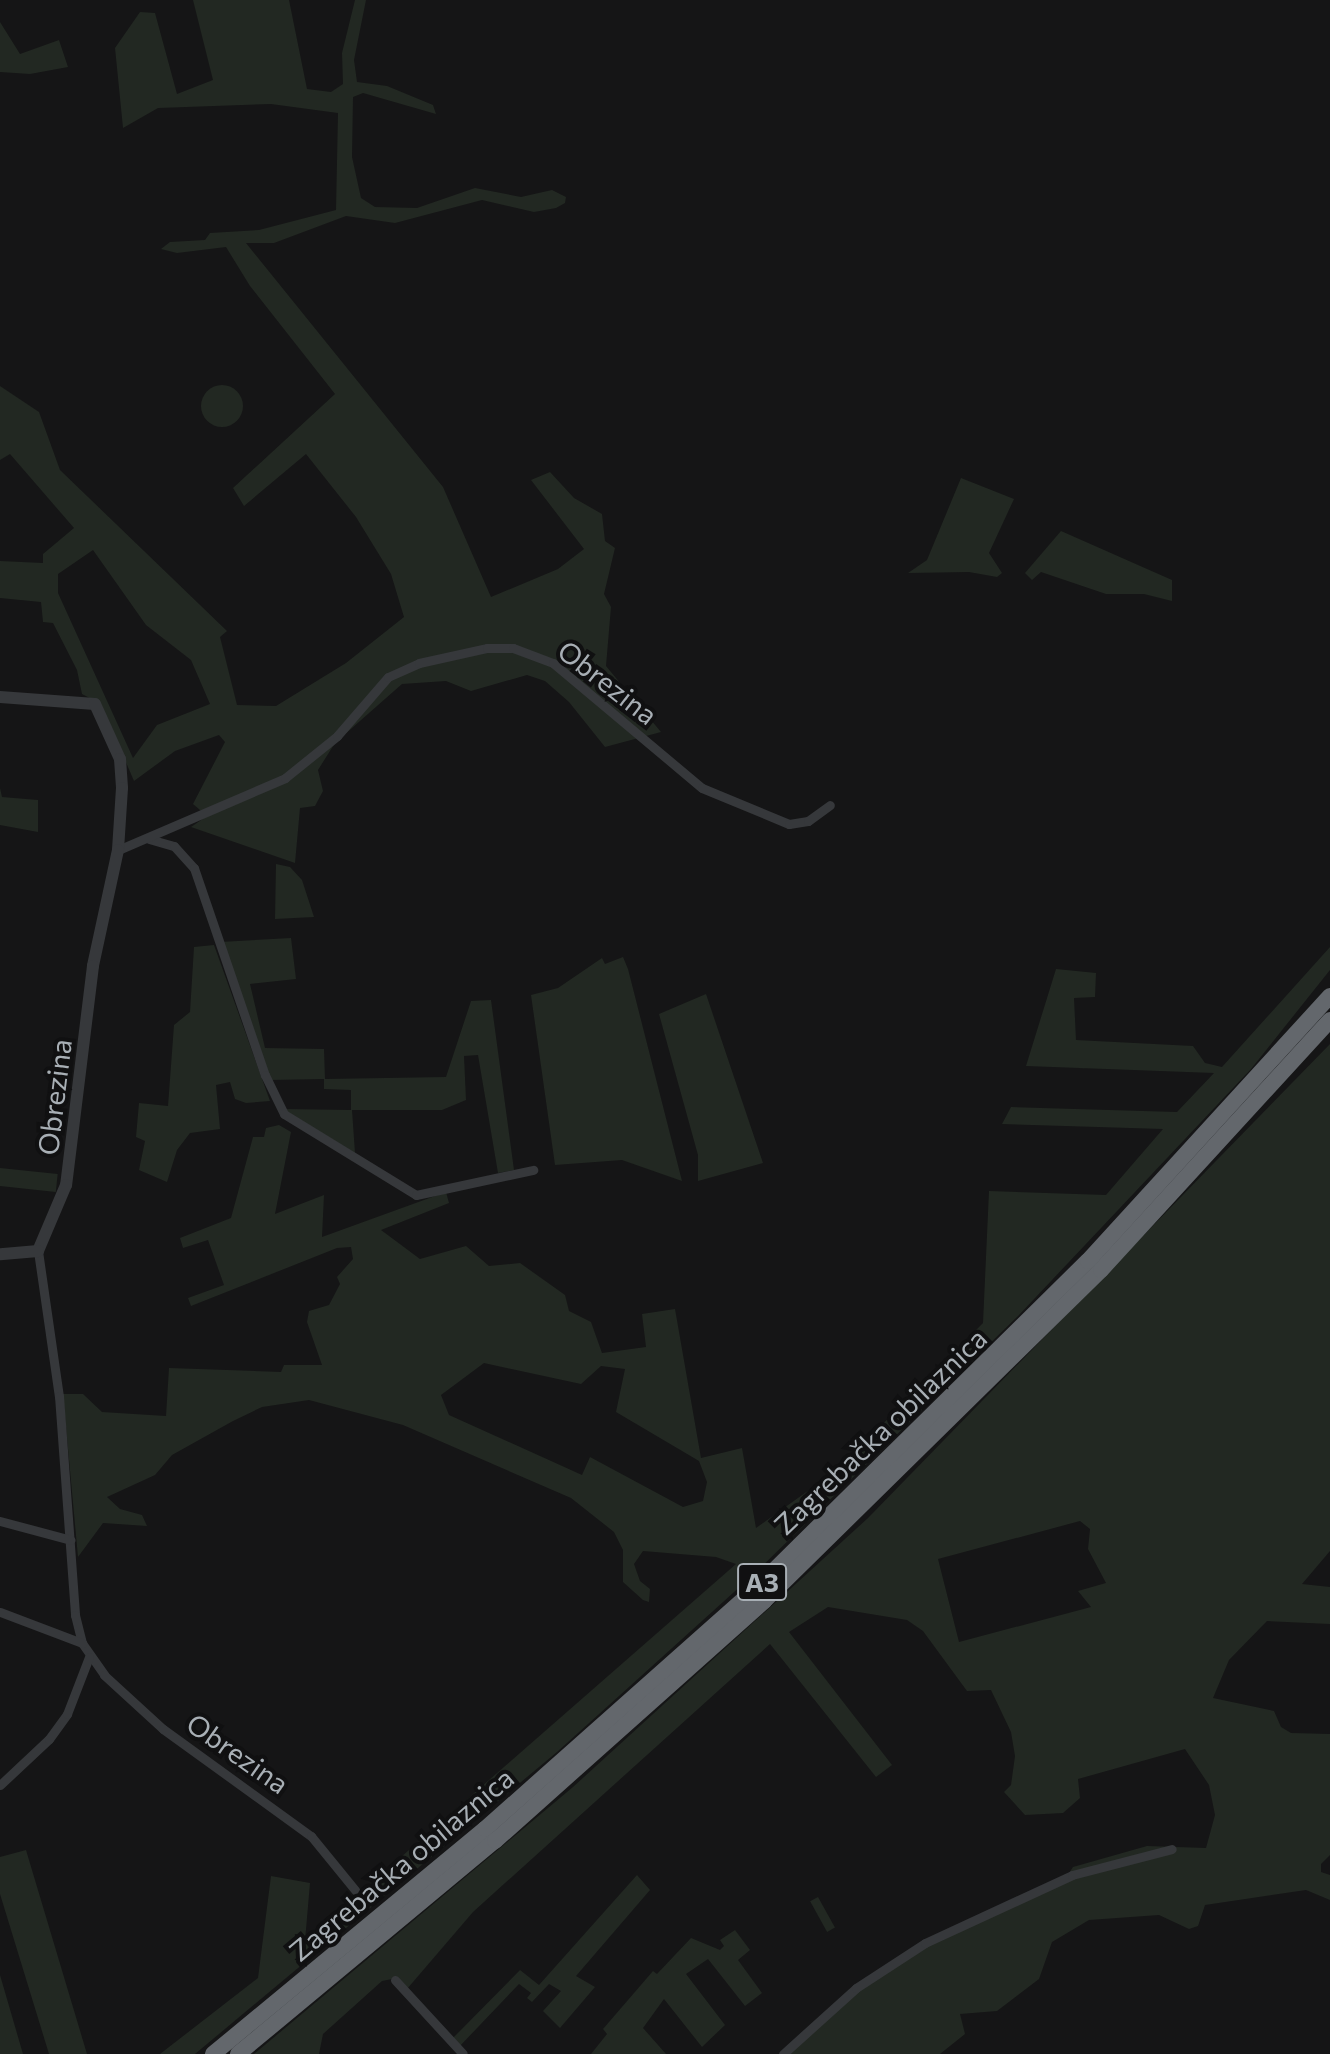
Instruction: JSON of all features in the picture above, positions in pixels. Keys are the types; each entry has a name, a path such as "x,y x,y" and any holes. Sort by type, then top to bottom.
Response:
{"highway":[{"name":"Zagrebačka obilaznica","path":"213,2054 507,1810 753,1591 1088,1261 1330,996"},
{"name":"Zagrebačka obilaznica","path":"238,2054 550,1794 788,1580 1101,1270 1330,1020"}],"street":[{"name":"Obrezina","path":"118,850 261,792 300,769 337,736 388,677 419,663 487,648 513,648 553,663 702,788 789,824 808,821 830,805"},
{"name":"Obrezina","path":"0,697 95,704 120,759 118,850 93,966 72,1159 38,1251 59,1396 75,1615 82,1643 89,1657 163,1729 311,1836 355,1890"},
{"path":"149,839 174,846 194,868 265,1075 284,1114 416,1195 533,1170"},
{"path":"0,1254 38,1251"},
{"path":"0,1521 71,1540"},
{"path":"0,1612 82,1643"},
{"path":"0,1785 49,1739 67,1714 89,1657"},
{"path":"783,2054 856,1988 925,1943 1063,1878 1172,1849"},
{"path":"395,1980 463,2054"}],"shaded area":[{"path":"193,0 289,0 307,89 331,92 343,84 342,53 355,0 366,0 354,60 357,82 387,86 433,105 436,114 363,93 353,97 352,157 361,198 375,207 417,208 475,188 521,197 552,190 566,197 565,203 556,208 534,212 482,200 395,223 346,216 274,243 246,243 443,487 491,597 558,569 584,549 531,480 550,472 574,498 602,514 605,541 615,548 604,594 611,607 606,666 661,732 605,747 569,702 545,681 527,675 471,691 446,681 402,684 335,743 318,770 323,791 315,806 300,808 295,863 191,827 207,816 193,804 225,742 219,735 175,751 134,781 101,704 82,694 77,670 53,623 43,622 41,602 0,598 0,561 43,563 43,554 74,528 10,454 0,460 0,386 39,412 60,470 227,631 220,637 237,705 276,706 346,663 404,617 391,574 356,517 306,454 244,506 233,488 335,394 250,286 226,247 177,253 161,249 170,242 205,240 210,233 259,230 336,210 338,113 271,104 158,108 123,128 115,48 140,12 155,13 177,94 213,80","holes":["93,550 146,625 191,660 210,704 157,725 133,758 58,593 58,574"]},
{"path":"0,22 20,54 59,40 68,67 30,74 0,72"},
{"path":"222,385 237,391 243,406 237,421 222,427 207,421 201,406 207,391"},
{"path":"961,478 1014,499 989,553 1002,573 997,577 969,572 908,573 927,560"},
{"path":"1061,531 1172,580 1172,601 1144,594 1106,594 1041,572 1032,580 1025,573"},
{"path":"0,788 2,797 38,800 38,832 0,825"},
{"path":"276,864 290,867 302,880 314,917 275,919"},
{"path":"291,938 296,979 250,984 265,1048 324,1049 325,1079 446,1077 471,1001 491,1000 514,1170 498,1173 478,1055 464,1056 466,1100 442,1110 352,1110 355,1153 283,1109 351,1110 351,1090 324,1089 324,1079 270,1080 220,942"},
{"path":"214,945 270,1101 246,1103 235,1099 230,1082 216,1085 220,1129 190,1133 177,1150 167,1182 139,1170 145,1141 136,1137 139,1103 168,1106 174,1025 190,1012 194,947"},
{"path":"1330,947 1330,970 1251,1069 1019,1315 754,1574 557,1752 195,2054 160,2054 258,1978 271,1876 310,1883 305,1941 736,1564 716,1557 643,1551 634,1564 640,1581 650,1589 649,1602 643,1600 623,1582 623,1550 614,1532 571,1498 403,1425 309,1400 262,1407 172,1455 155,1475 107,1497 120,1509 142,1515 147,1526 103,1523 78,1557 63,1394 83,1394 102,1412 166,1416 169,1368 281,1372 284,1365 322,1365 307,1322 309,1311 329,1305 340,1284 337,1277 353,1259 351,1247 337,1248 191,1306 188,1298 224,1285 208,1240 183,1248 180,1238 231,1218 253,1137 264,1137 266,1128 279,1125 291,1132 275,1214 324,1195 322,1237 446,1192 449,1203 381,1230 420,1259 466,1246 489,1266 520,1263 565,1295 569,1311 591,1322 602,1353 646,1347 642,1314 675,1309 701,1458 742,1448 756,1528 837,1470 983,1323 989,1191 1106,1195 1163,1129 1002,1124 1011,1107 1177,1112 1214,1073 1026,1066 1056,969 1096,973 1095,997 1074,998 1076,1040 1193,1046 1205,1063 1222,1067","holes":["484,1363 581,1384 601,1366 625,1369 616,1412 699,1461 707,1482 703,1501 683,1507 590,1457 582,1475 449,1415 441,1395"]},
{"path":"623,957 682,1181 622,1160 555,1165 531,995 558,988 602,958 605,964"},
{"path":"706,994 763,1163 698,1181 698,1155 659,1014"},
{"path":"1330,1044 1330,1551 1302,1584 1330,1587 1330,1624 1267,1621 1229,1660 1213,1698 1274,1711 1281,1727 1291,1733 1330,1734 1330,1855 1321,1864 1321,1872 1330,1875 1330,1900 1306,1890 1205,1905 1198,1926 1189,1929 1159,1915 1089,1920 1052,1942 1039,1979 997,2011 960,2014 965,2034 940,2054 787,2054 855,1993 935,1942 1067,1876 1073,1867 1147,1846 1206,1848 1215,1815 1209,1785 1185,1749 1078,1779 1080,1798 1063,1813 1025,1815 1004,1792 1011,1785 1015,1756 1011,1732 991,1690 967,1691 923,1631 907,1620 828,1607 789,1632 892,1765 876,1777 770,1644 473,1912 407,1989 392,1979 382,1981 323,2034 319,2054 254,2054 573,1787 868,1518","holes":["1080,1521 1090,1529 1088,1549 1106,1583 1078,1591 1091,1607 959,1642 938,1559"]},
{"path":"0,1168 58,1174 56,1192 0,1186"},
{"path":"26,1850 87,2054 49,2054 0,1894 0,1857"},
{"path":"637,1875 650,1890 576,1976 595,1987 560,2028 543,2011 561,1991 549,1984 532,2002 527,1998 531,1993 519,1984 459,2047 452,2039 520,1970 539,1985"},
{"path":"818,1897 835,1928 827,1932 810,1901"},
{"path":"735,1930 750,1950 738,1960 762,1993 745,2006 708,1959 686,1974 725,2025 702,2047 664,1999 643,2028 666,2054 591,2054 607,2034 603,2029 653,1971 657,1974 691,1938 720,1950 724,1946 720,1940"},
{"path":"0,1975 23,2054 0,2054"}]}
